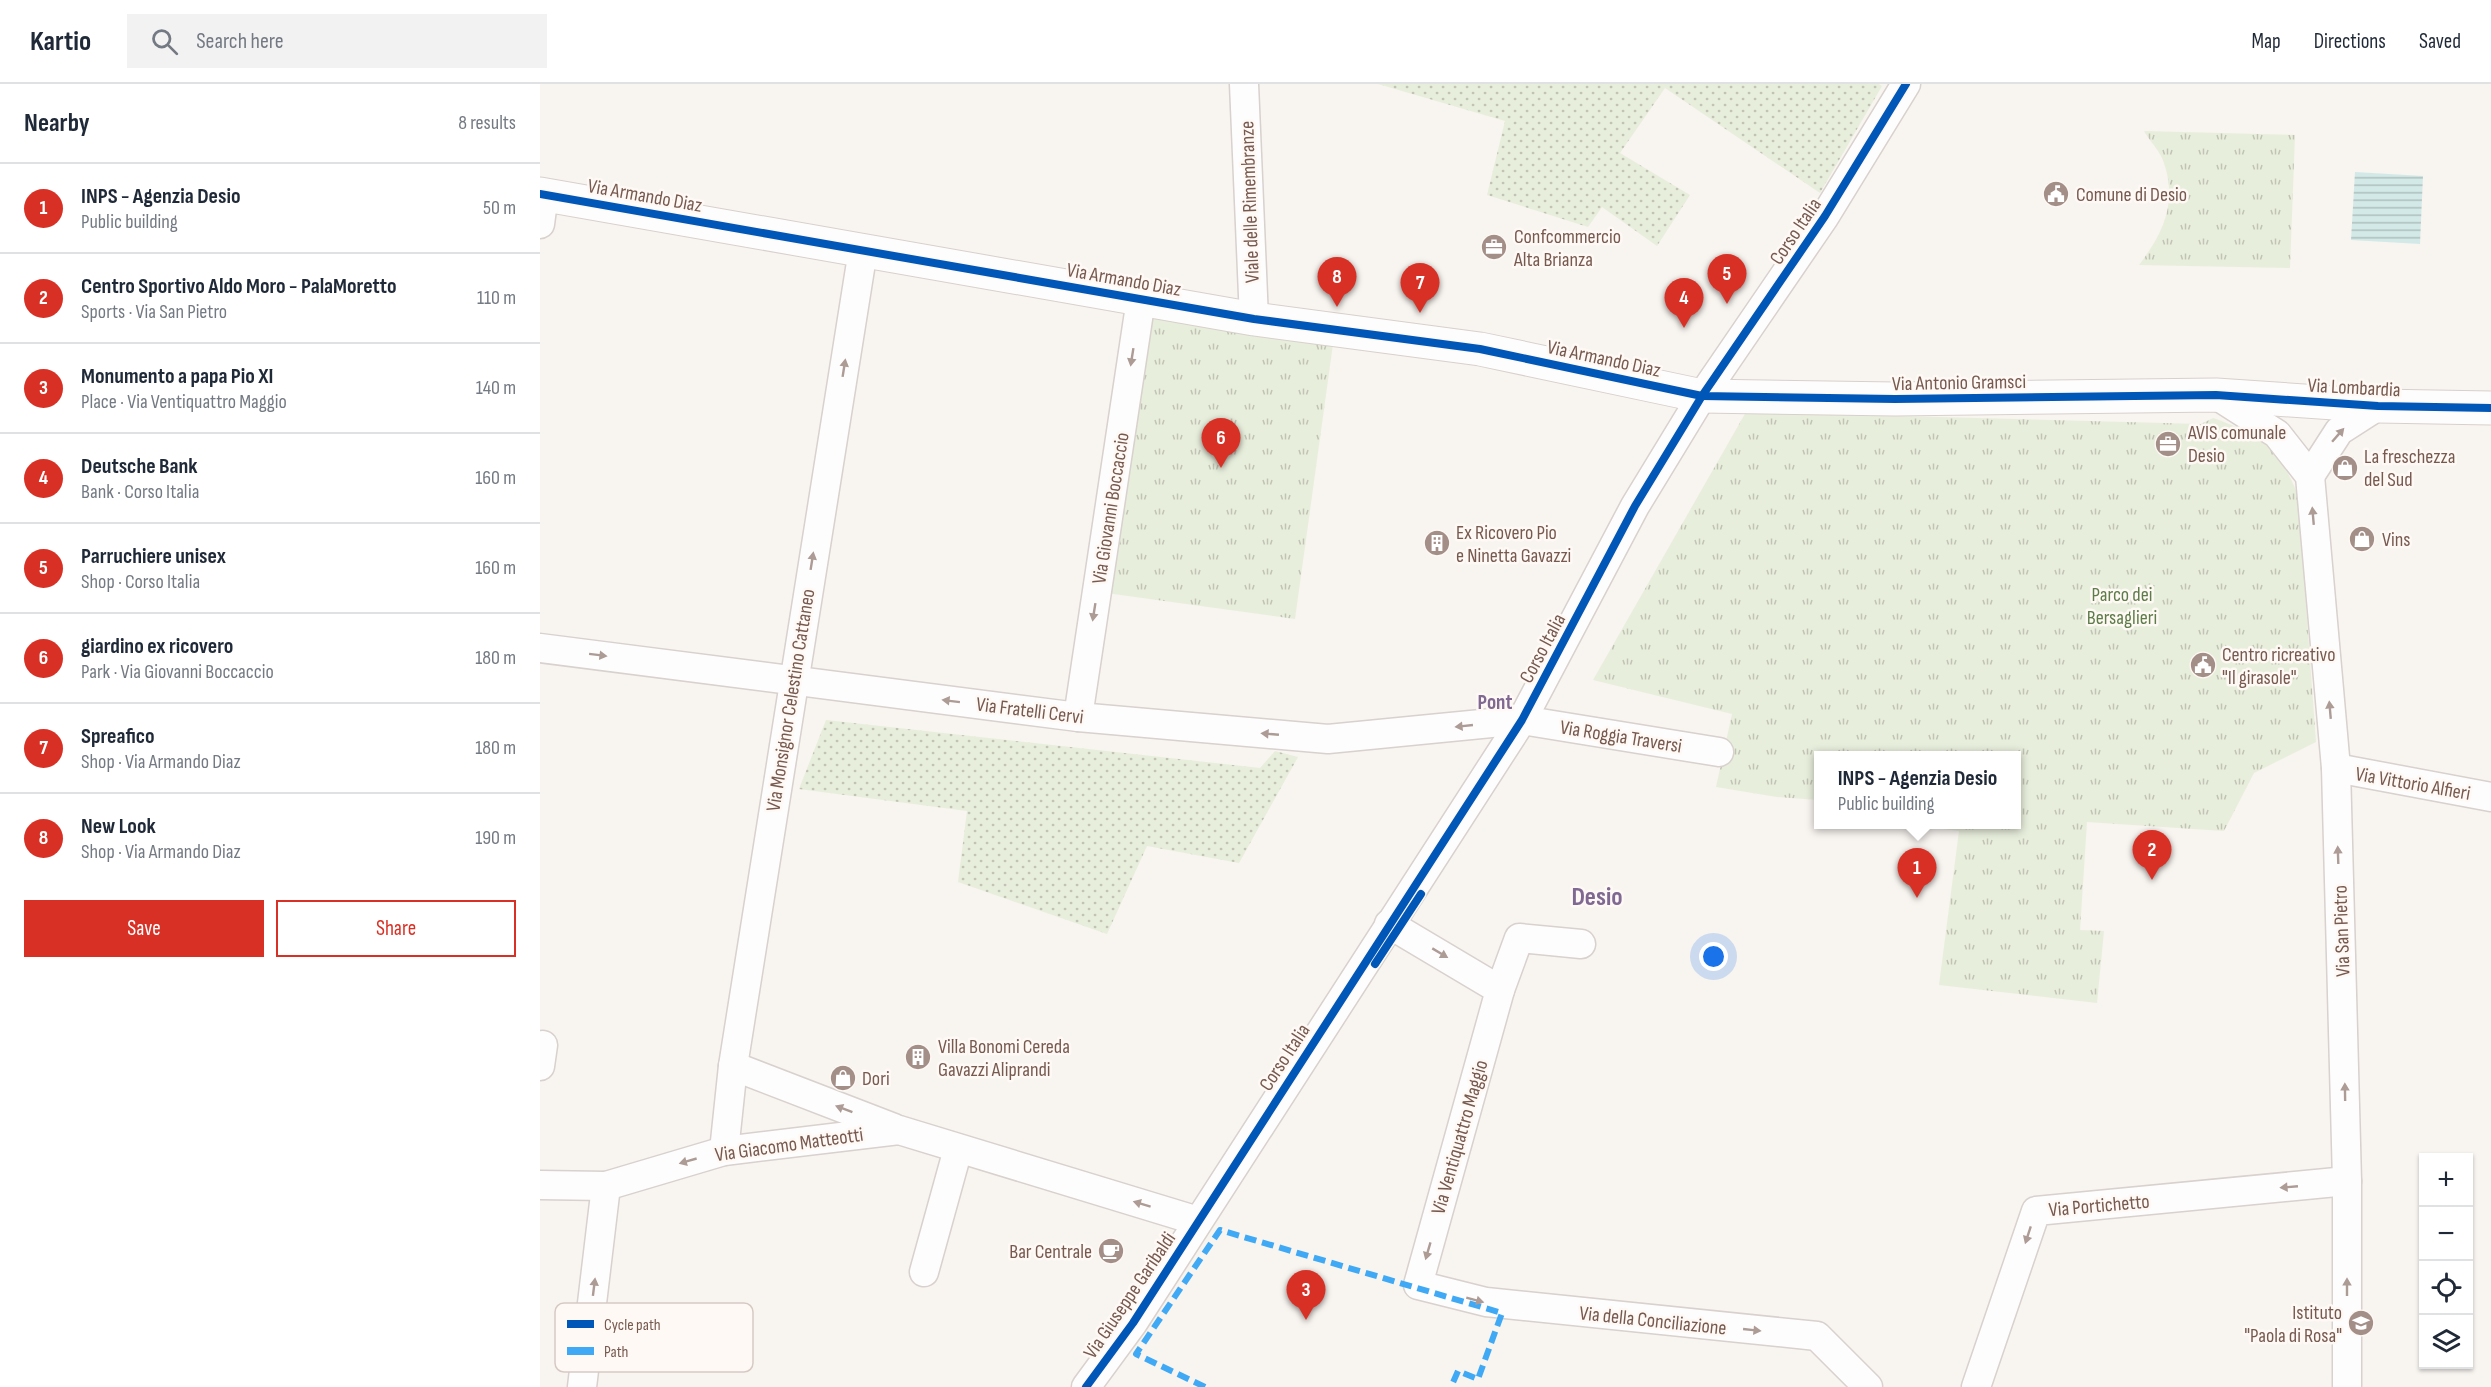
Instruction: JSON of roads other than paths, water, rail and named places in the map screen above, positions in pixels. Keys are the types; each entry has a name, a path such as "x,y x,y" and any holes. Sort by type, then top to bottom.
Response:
{"street":[{"name":"Viale delle Rimembranze","path":"1244,84 1254,319"},
{"name":"Corso Italia","path":"1198,1221 1522,720 1635,506 1702,396 1825,216 1906,84"},
{"name":"Via Armando Diaz","path":"541,204 863,250 1254,319 1479,349 1702,396"},
{"name":"Via Monsignor Celestino Cattaneo","path":"724,1151 733,1066 863,250"},
{"name":"Via Giovanni Boccaccio","path":"1078,717 1141,299"},
{"name":"Via Antonio Gramsci","path":"1702,396 1895,399 2216,395"},
{"name":"Via Lombardia","path":"2216,395 2378,406 2491,408"},
{"path":"2216,395 2277,434 2310,476 2339,431 2378,406"},
{"name":"Via San Pietro","path":"2310,476 2336,768 2347,1181 2347,1387"},
{"name":"Via Fratelli Cervi","path":"540,648 1078,717 1328,739 1522,720"},
{"name":"Via Roggia Traversi","path":"1522,720 1719,752"},
{"name":"Via Vittorio Alfieri","path":"2336,768 2491,797"},
{"path":"1389,924 1500,990"},
{"name":"Via Ventiquattro Maggio","path":"1418,1285 1500,990 1519,938 1581,944"},
{"name":"Via Giacomo Matteotti","path":"733,1066 899,1130 1198,1221"},
{"name":"Via Giacomo Matteotti","path":"540,1185 606,1186 724,1151 899,1130"},
{"path":"924,1272 958,1149"},
{"name":"Via Portichetto","path":"1977,1387 2036,1211 2347,1181"},
{"path":"592,1303 606,1186"},
{"name":"Via Giuseppe Garibaldi","path":"1086,1387 1133,1323 1198,1221"},
{"name":"Via della Conciliazione","path":"1418,1285 1486,1302 1817,1336 1868,1387"},
{"path":"582,1387 584,1372"}],"water":[{"path":"2355,172 2423,176 2420,244 2351,240"}],"place":[{"name":"Comune di Desio","path":"2056,194"},
{"name":"Confcommercio Alta Brianza","path":"1494,247"},
{"name":"Parruchiere unisex","path":"1727,304"},
{"name":"New Look","path":"1337,307"},
{"name":"Spreafico","path":"1420,313"},
{"name":"Deutsche Bank","path":"1684,328"},
{"name":"AVIS comunale Desio","path":"2168,444"},
{"name":"giardino ex ricovero","path":"1221,468"},
{"name":"La freschezza del Sud","path":"2345,468"},
{"name":"Vins","path":"2362,539"},
{"name":"Ex Ricovero Pio e Ninetta Gavazzi","path":"1437,543"},
{"name":"Centro ricreativo \"Il girasole\"","path":"2203,665"},
{"name":"Centro Sportivo Aldo Moro - PalaMoretto","path":"2152,880"},
{"name":"INPS - Agenzia Desio","path":"1917,898"},
{"name":"Villa Bonomi Cereda Gavazzi Aliprandi","path":"918,1057"},
{"name":"Dori","path":"843,1078"},
{"name":"Bar Centrale","path":"1111,1251"},
{"name":"Monumento a papa Pio XI","path":"1306,1320"},
{"name":"Istituto \"Paola di Rosa\"","path":"2361,1323"}],"district":[{"name":"Pont","path":"1495,702"},
{"name":"Desio","path":"1597,896"}],"park label":[{"name":"Parco dei Bersaglieri","path":"2122,606"}]}
